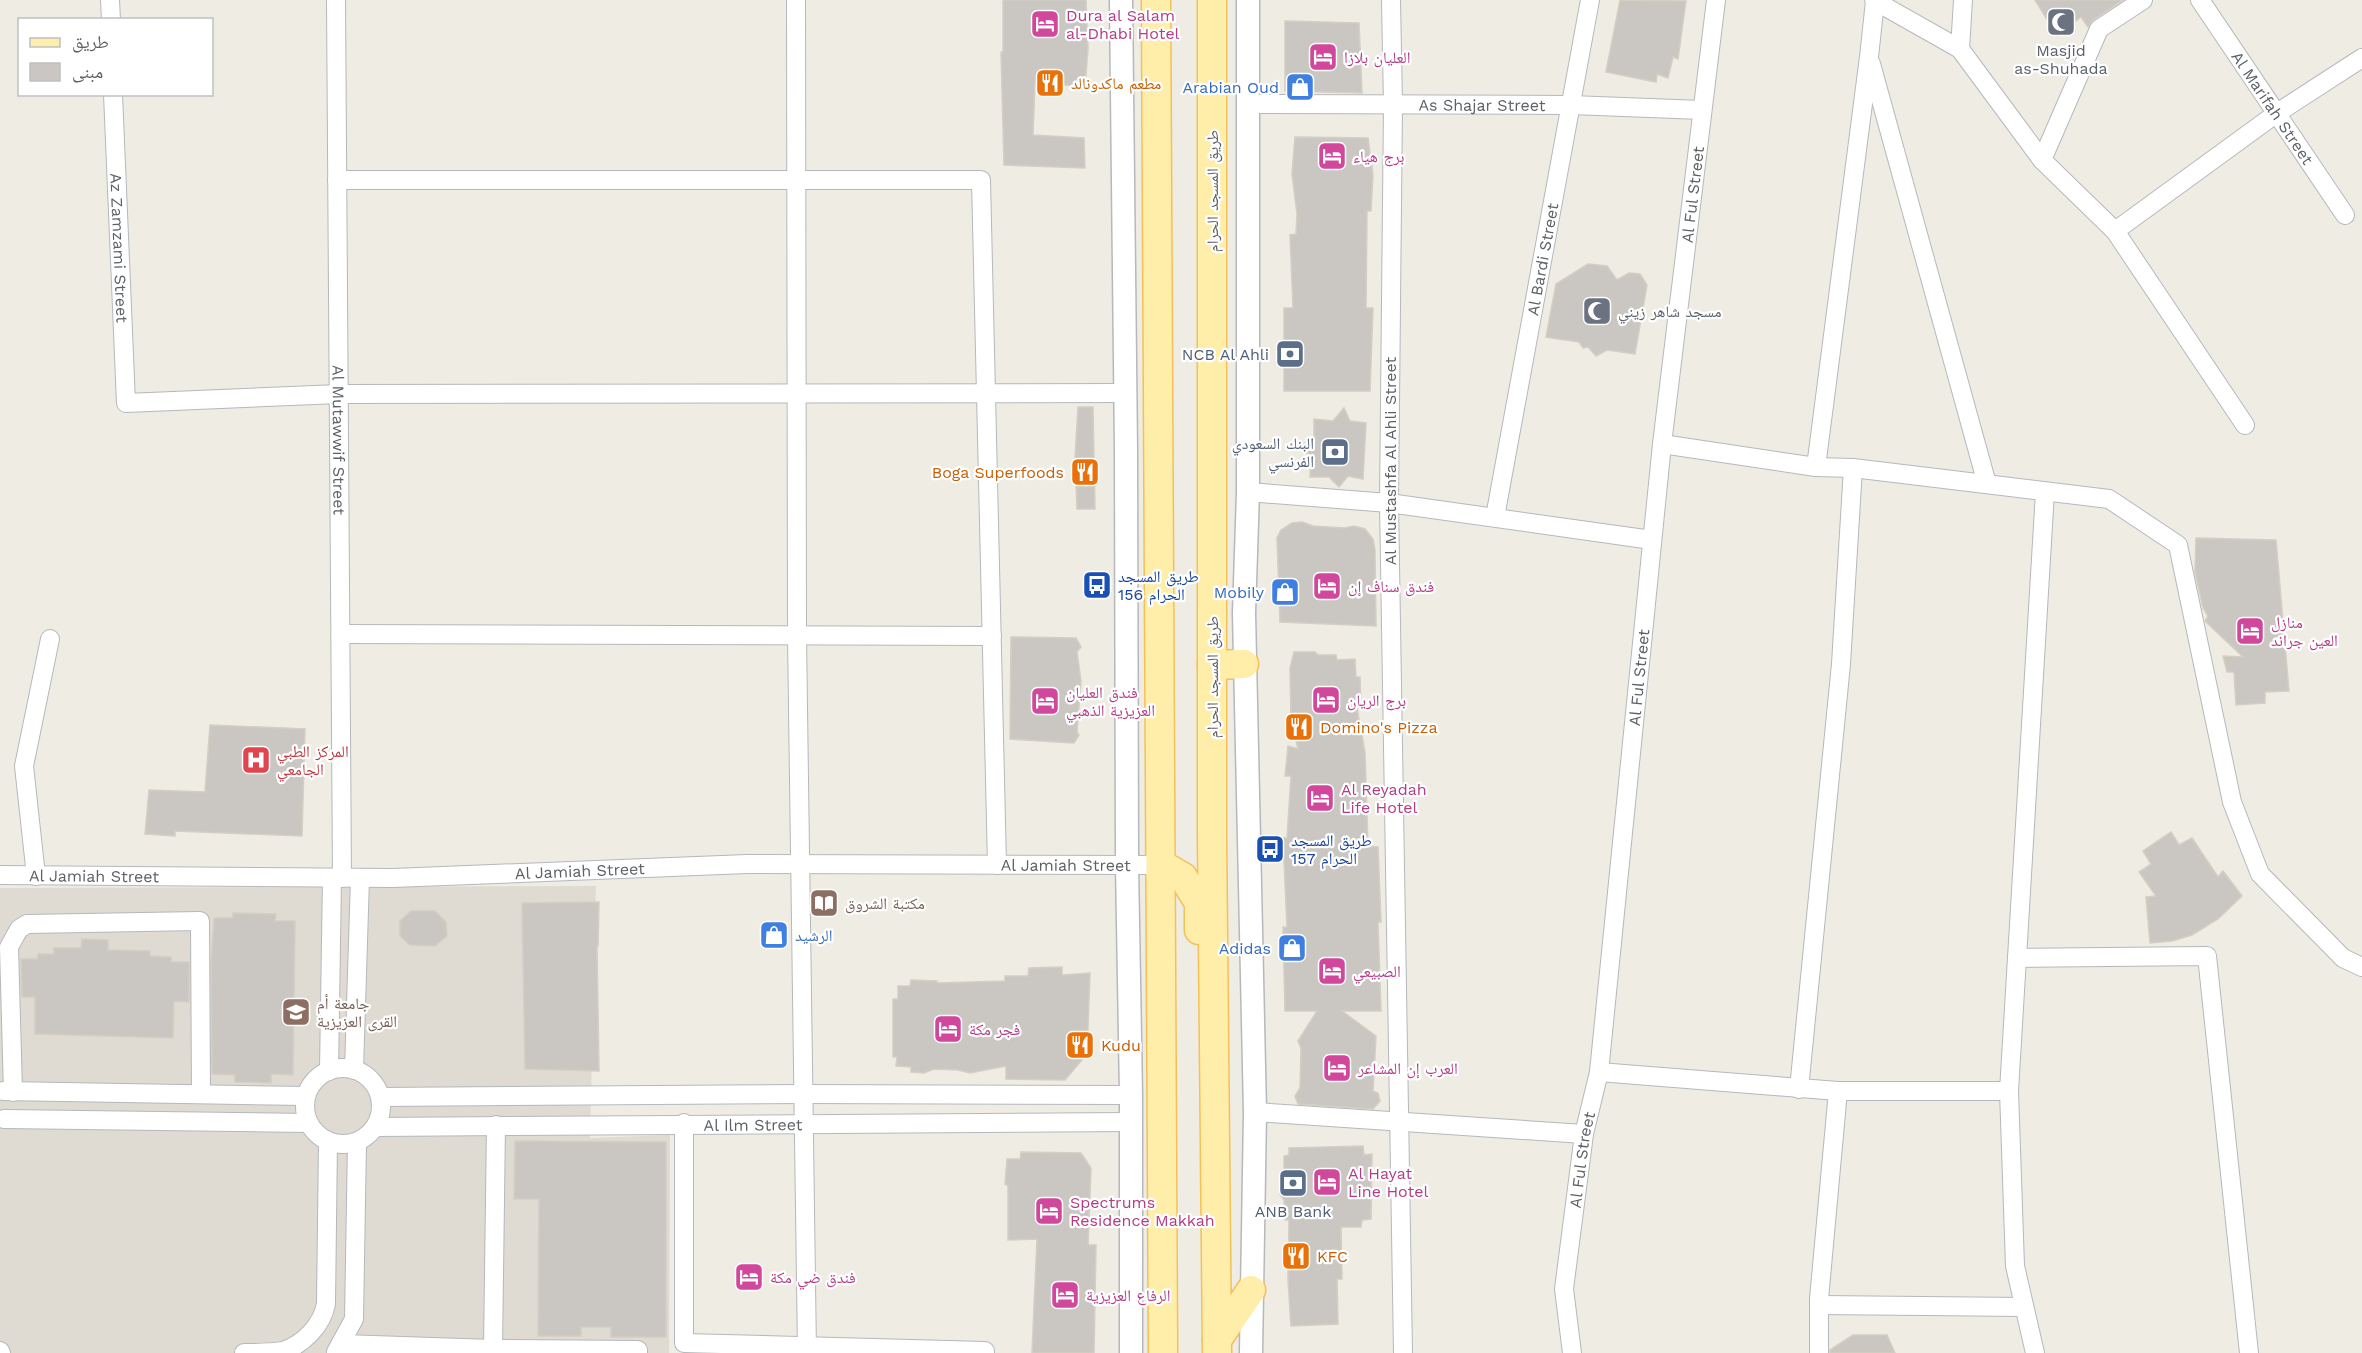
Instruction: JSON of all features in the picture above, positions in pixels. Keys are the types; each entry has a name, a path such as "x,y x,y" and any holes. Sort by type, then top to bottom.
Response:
{"main road":[{"path":"1156,0 1163,1353"},
{"name":"طريق المسجد الحرام","path":"1212,0 1212,665 1217,1347"},
{"path":"1212,665 1244,664"},
{"path":"1161,865 1184,877 1199,903 1199,1095 1215,1133"},
{"path":"1217,1347 1251,1290"}],"street":[{"path":"110,0 111,18"},
{"name":"Al Mutawwif Street","path":"336,0 340,634 345,878"},
{"path":"796,0 797,636 807,1349"},
{"path":"1121,0 1126,451 1127,865 1131,1095 1131,1353"},
{"path":"1248,0 1250,104 1248,492 1244,664 1255,1112 1251,1353"},
{"name":"Al Mustashfa Al Ahli Street","path":"1391,0 1393,104 1389,503 1403,1353"},
{"name":"Al Bardi Street","path":"1495,517 1590,0"},
{"name":"Al Ful Street","path":"1572,1353 1564,1289 1584,1134 1599,1072 1662,444 1716,0"},
{"path":"1816,467 1875,0 1960,49 2042,160 2115,231 2245,425"},
{"path":"1960,49 1963,0"},
{"path":"2042,160 2099,29 2143,0"},
{"name":"Al Marifah Street","path":"2200,0 2345,215"},
{"path":"1869,57 1987,484"},
{"path":"2115,231 2277,113 2362,58"},
{"name":"Az Zamzami Street","path":"113,96 126,403 339,394"},
{"name":"As Shajar Street","path":"1250,104 1571,105 1702,110"},
{"path":"337,180 981,180 997,865"},
{"path":"339,394 1125,393"},
{"path":"1662,444 1816,467 1853,468 2109,499 2178,545 2232,802 2260,874 2343,958 2362,967"},
{"path":"1126,451 1159,452"},
{"path":"1799,1089 1841,664 1853,468"},
{"path":"1248,492 1389,503 1652,540"},
{"path":"2035,1353 2015,1266 2009,1091 2045,492"},
{"path":"340,634 992,636"},
{"path":"36,876 24,766 50,639"},
{"name":"Al Jamiah Street","path":"0,875 345,878 747,864 1161,865"},
{"path":"345,878 354,1070"},
{"path":"329,1071 345,878"},
{"path":"201,1094 200,921 27,924 19,929 9,947 6,1009 5,1091 7,1106 2,1122 309,1123"},
{"path":"2017,958 2207,956 2248,1353"},
{"path":"341,1068 354,1070 371,1081 380,1097 381,1107 375,1127 357,1142 347,1144 328,1141 320,1137 309,1123 306,1114 306,1096 311,1085 329,1071 341,1068"},
{"path":"1599,1072 1838,1091 2009,1091"},
{"path":"5,1091 306,1096"},
{"path":"1819,1353 1819,1305 1838,1091"},
{"name":"Al Ilm Street","path":"380,1097 804,1094 1131,1095"},
{"path":"1255,1112 1584,1134"},
{"name":"Al Ilm Street","path":"375,1127 1131,1122"},
{"path":"684,1124 684,1343 807,1349 985,1351 985,1353"},
{"path":"493,1349 496,1125"},
{"path":"244,1353 281,1352 299,1344 323,1316 326,1304 328,1141"},
{"path":"357,1142 354,1319 338,1348 638,1350 638,1353"},
{"path":"1819,1305 2024,1306"}],"shaded area":[{"name":"جامعة أم القرى العزيزية","path":"596,886 590,1138 670,1135 669,1353 0,1353 0,888"}],"building":[{"path":"1003,0 1086,0 1088,49 1085,87 1035,82 1033,135 1084,138 1085,168 1004,165 1001,52 1003,52"},
{"path":"1620,0 1686,1 1678,59 1673,57 1668,78 1657,74 1656,82 1606,72"},
{"name":"Masjid as-Shuhada","path":"2035,0 2123,0 2093,20 2088,27 2081,17 2057,36"},
{"name":"العليان بلازا","path":"1285,21 1359,23 1362,93 1285,91"},
{"path":"1295,137 1368,138 1373,175 1371,211 1367,211 1366,308 1373,308 1370,391 1284,391 1284,308 1293,308 1290,235 1296,234 1297,214 1292,174"},
{"name":"مسجد شاهر زيني","path":"1588,264 1607,266 1617,280 1629,273 1640,274 1647,285 1635,354 1607,350 1596,356 1588,347 1583,348 1579,342 1546,337 1556,284"},
{"path":"1078,407 1093,407 1095,509 1077,509 1075,458"},
{"name":"البنك السعودي الفرنسي","path":"1344,408 1350,421 1366,423 1363,479 1348,476 1339,487 1329,477 1310,477 1311,457 1299,447 1314,437 1314,419 1333,421"},
{"name":"فندق سناف إن","path":"1302,522 1313,526 1345,528 1354,526 1365,529 1373,539 1376,626 1280,622 1277,538 1281,530 1292,523"},
{"name":"منازل العين جراند","path":"2196,538 2276,540 2289,691 2265,692 2265,703 2236,705 2234,672 2227,672 2223,656 2243,657 2205,621 2208,616 2203,608 2195,572"},
{"name":"فندق العليان العزيزية الذهبي","path":"1011,637 1076,638 1081,647 1077,652 1081,681 1077,732 1079,735 1074,743 1010,739"},
{"path":"1294,652 1336,655 1337,660 1355,659 1356,677 1360,677 1361,708 1357,708 1365,752 1368,846 1378,847 1381,1011 1342,1011 1376,1036 1373,1091 1378,1093 1380,1101 1373,1109 1298,1104 1295,1096 1300,1088 1301,1048 1298,1041 1317,1011 1285,1011 1283,927 1287,927 1283,838 1287,838 1291,776 1285,776 1288,746 1298,749 1291,719 1290,668"},
{"name":"المركز الطبي الجامعي","path":"210,725 305,729 302,836 175,831 175,836 145,834 149,790 205,792"},
{"path":"2171,832 2179,845 2192,838 2218,877 2223,871 2242,896 2218,919 2192,935 2172,941 2150,943 2146,897 2156,896 2139,872 2151,864 2143,851"},
{"path":"599,902 597,946 599,1071 525,1069 522,903"},
{"path":"411,911 435,911 446,922 447,936 435,946 410,945 400,936 400,921"},
{"path":"233,913 276,914 275,921 295,921 293,1075 271,1074 271,1083 235,1082 235,1075 212,1074 211,963 214,918 233,918"},
{"path":"82,939 108,940 108,950 150,951 150,956 171,957 171,962 189,962 189,1002 174,1001 173,1038 35,1034 35,997 22,997 21,959 38,959 38,954 54,954 54,948 81,948"},
{"path":"1062,967 1062,975 1090,973 1087,1054 1065,1080 1006,1079 1006,1066 970,1073 934,1069 924,1073 911,1072 911,1067 896,1066 897,1057 893,1057 893,999 898,999 898,986 910,986 911,980 937,981 937,983 1005,981 1005,976 1028,976 1029,968"},
{"path":"515,1141 666,1142 666,1337 611,1337 611,1327 581,1327 581,1336 538,1336 539,1199 514,1199"},
{"path":"1363,1146 1364,1155 1372,1154 1371,1219 1362,1220 1361,1227 1341,1227 1342,1279 1337,1279 1338,1324 1291,1326 1288,1280 1289,1220 1285,1220 1284,1200 1280,1194 1284,1177 1284,1156 1289,1155 1289,1148"},
{"path":"1021,1152 1081,1153 1091,1168 1088,1245 1096,1245 1094,1353 1032,1353 1037,1239 1008,1240 1008,1186 1005,1184 1007,1159 1020,1159"},
{"path":"1853,1335 1887,1335 1895,1353 1830,1353 1830,1350"}],"place":[{"name":"Masjid as-Shuhada","path":"2061,22"},
{"name":"Dura al Salam al-Dhabi Hotel","path":"1045,24"},
{"name":"العليان بلازا","path":"1323,57"},
{"name":"مطعم ماكدونالد","path":"1050,83"},
{"name":"Arabian Oud","path":"1300,87"},
{"name":"برج هياء","path":"1332,156"},
{"name":"مسجد شاهر زيني","path":"1597,311"},
{"name":"NCB Al Ahli","path":"1290,354"},
{"name":"البنك السعودي الفرنسي","path":"1335,452"},
{"name":"Boga Superfoods","path":"1085,472"},
{"name":"طريق المسجد الحرام 156","path":"1097,585"},
{"name":"فندق سناف إن","path":"1327,586"},
{"name":"Mobily","path":"1285,592"},
{"name":"منازل العين جراند","path":"2250,631"},
{"name":"برج الريان","path":"1326,700"},
{"name":"فندق العليان العزيزية الذهبي","path":"1045,701"},
{"name":"Domino's Pizza","path":"1299,727"},
{"name":"المركز الطبي الجامعي","path":"256,760"},
{"name":"Al Reyadah Life Hotel","path":"1320,798"},
{"name":"طريق المسجد الحرام 157","path":"1270,849"},
{"name":"مكتبة الشروق","path":"824,903"},
{"name":"الرشيد","path":"774,935"},
{"name":"Adidas","path":"1292,948"},
{"name":"الصبيعي","path":"1332,971"},
{"name":"جامعة أم القرى العزيزية","path":"296,1012"},
{"name":"فجر مكة","path":"948,1029"},
{"name":"Kudu","path":"1080,1045"},
{"name":"العرب إن المشاعر","path":"1337,1068"},
{"name":"Al Hayat Line Hotel","path":"1327,1182"},
{"name":"ANB Bank","path":"1293,1183"},
{"name":"Spectrums Residence Makkah","path":"1049,1211"},
{"name":"KFC","path":"1296,1256"},
{"name":"فندق ضي مكة","path":"749,1277"},
{"name":"الرفاع العزيزية","path":"1065,1295"}]}
